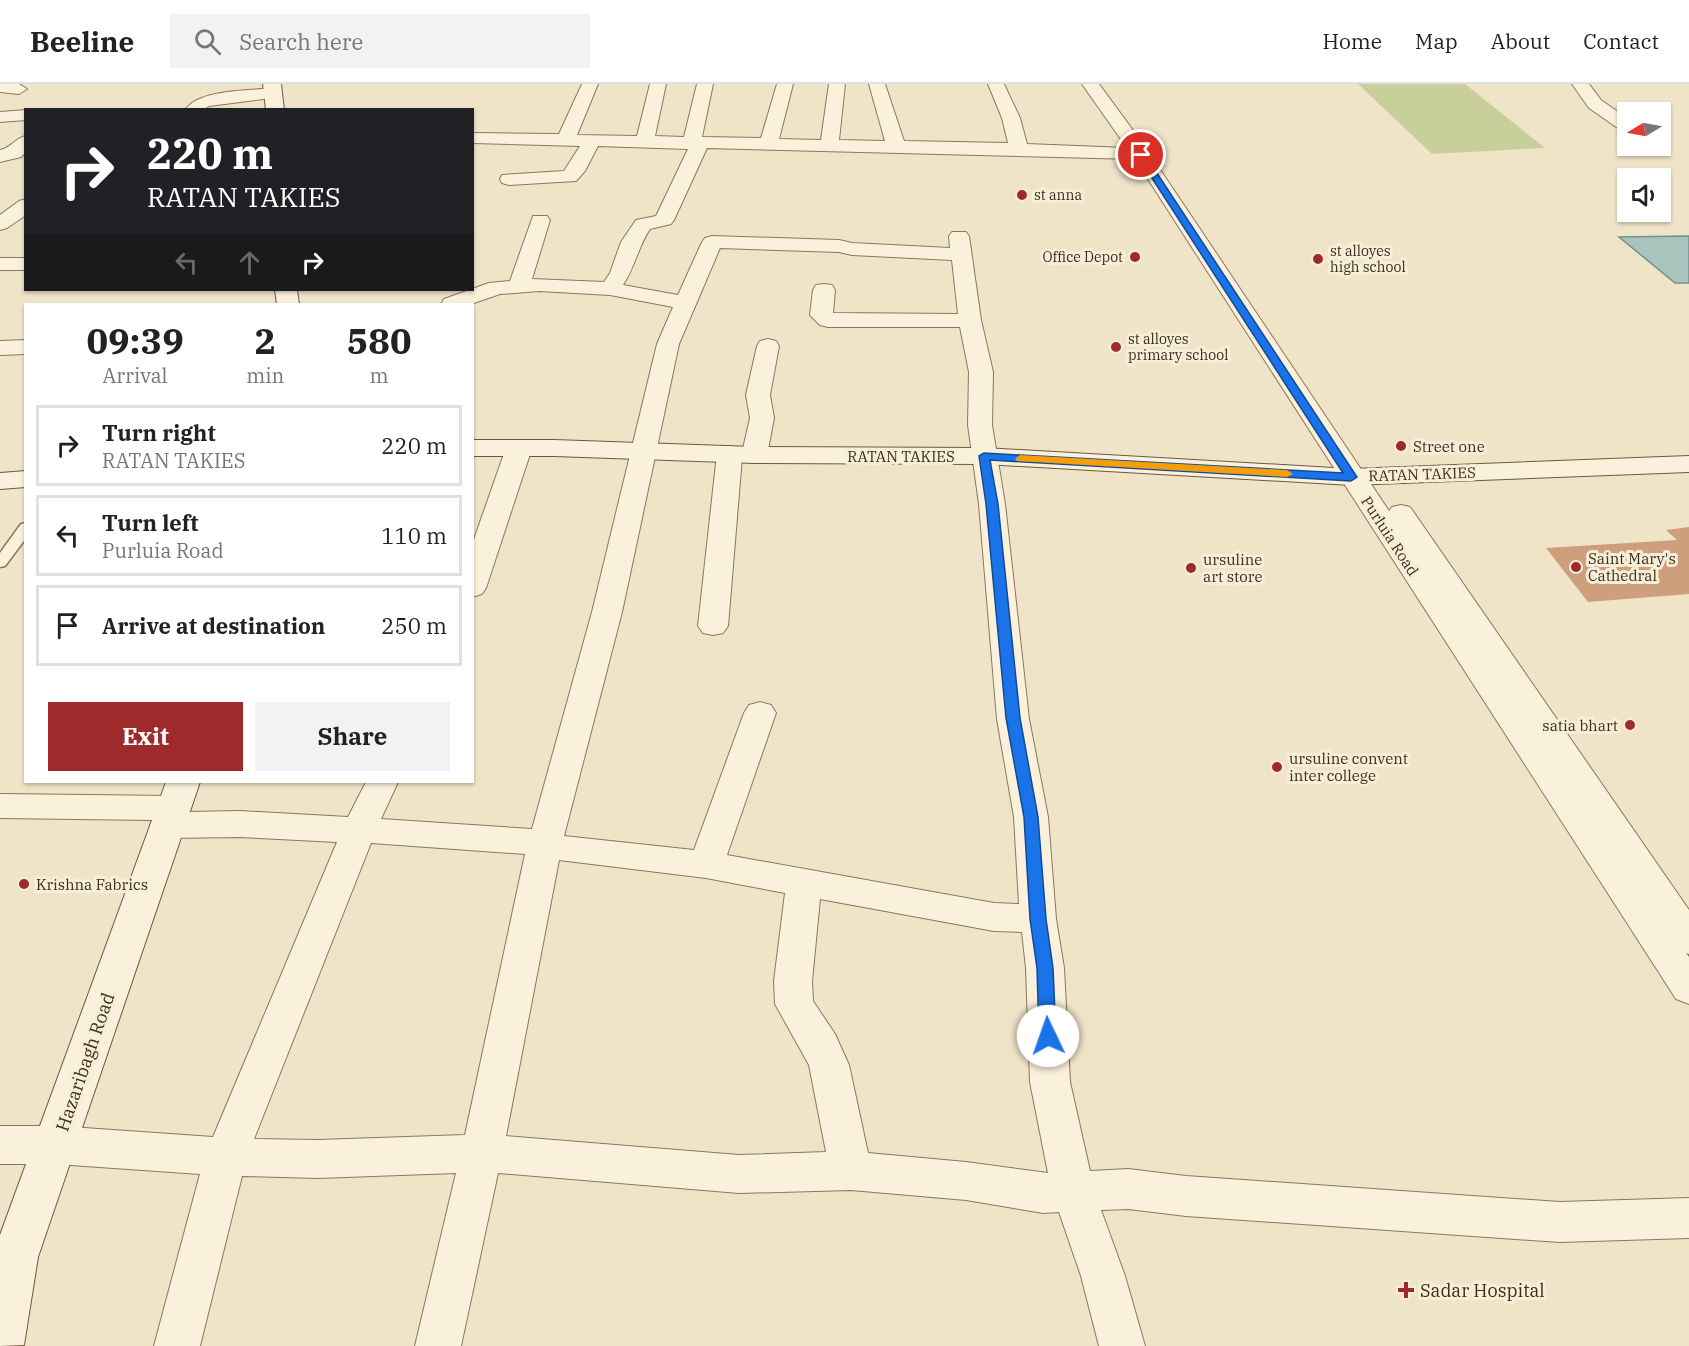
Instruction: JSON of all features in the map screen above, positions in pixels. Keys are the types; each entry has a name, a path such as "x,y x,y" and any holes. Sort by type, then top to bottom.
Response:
{"street":[{"path":"566,140 590,84"},
{"path":"645,142 658,84"},
{"path":"610,289 621,273 631,242 643,224 664,220 695,144 705,84"},
{"path":"769,144 785,84"},
{"path":"829,146 837,84"},
{"path":"877,84 896,147"},
{"path":"996,84 1011,118 1019,149"},
{"name":"Purluia Road","path":"1090,84 1148,155"},
{"name":"Purluia Road","path":"1107,84 1148,155 1364,477 1689,939"},
{"path":"1580,84 1595,104 1617,119"},
{"path":"0,87 19,89"},
{"path":"195,108 205,101 273,96"},
{"path":"0,117 24,114"},
{"path":"474,138 1019,149 1148,155"},
{"path":"509,179 569,177 576,171 591,141"},
{"path":"4,164 24,143"},
{"path":"4,164 24,162"},
{"path":"0,224 24,206"},
{"path":"519,285 540,220"},
{"path":"959,234 970,320 981,372 980,425 992,504 1013,718 1031,817 1038,919 1045,968 1050,1082 1073,1192 1103,1276 1122,1346"},
{"path":"438,1346 482,1154 516,976 545,843 608,612 668,344 712,242 839,246 852,249 963,256"},
{"path":"0,264 24,264"},
{"path":"455,303 496,288 519,285 560,285 610,289 684,303"},
{"path":"824,290 821,315 828,320 928,322 970,320"},
{"path":"713,627 742,455 762,418 758,395 768,346"},
{"path":"0,348 24,347"},
{"name":"RATAN TAKIES","path":"474,448 644,450 742,455 984,456 1364,477 1689,464"},
{"path":"474,582 519,448"},
{"name":"Purluia Road","path":"1364,477 1689,988"},
{"path":"0,481 24,479"},
{"path":"706,865 760,713"},
{"path":"177,1346 226,1157 359,830 382,783"},
{"path":"0,806 174,805 240,825 359,830 545,843 566,849 706,865 994,917 1038,919"},
{"name":"Hazaribagh Road","path":"0,1345 15,1257 174,805"},
{"path":"804,883 793,981 794,1004 829,1065 850,1171"},
{"path":"0,1145 56,1145 226,1157 318,1159 482,1154 739,1174 850,1171 966,1181 1043,1193 1128,1189 1197,1197 1560,1222 1689,1218"}],"lane":[{"path":"0,563 24,530"}],"green space":[{"path":"1358,84 1465,84 1545,148 1432,154"}],"water":[{"path":"1689,236 1689,283 1675,283 1619,237"}],"building":[{"path":"1689,527 1689,594 1588,602 1546,548 1677,540 1666,530"}],"slow traffic":[{"path":"1020,459 1287,474"}],"place":[{"name":"st anna","path":"1022,195"},
{"name":"Office Depot","path":"1135,257"},
{"name":"st alloyes high school","path":"1318,259"},
{"name":"st alloyes primary school","path":"1116,347"},
{"name":"Street one","path":"1401,446"},
{"name":"Saint Mary's Cathedral","path":"1576,567"},
{"name":"ursuline art store","path":"1191,568"},
{"name":"satia bhart","path":"1630,725"},
{"name":"ursuline convent inter college","path":"1277,767"},
{"name":"Krishna Fabrics","path":"24,884"},
{"name":"Sadar Hospital","path":"1406,1290"}],"route":[{"path":"1048,1036 1045,968 1038,919 1031,817 1013,718 992,504 984,456 1351,477 1141,155"}]}
